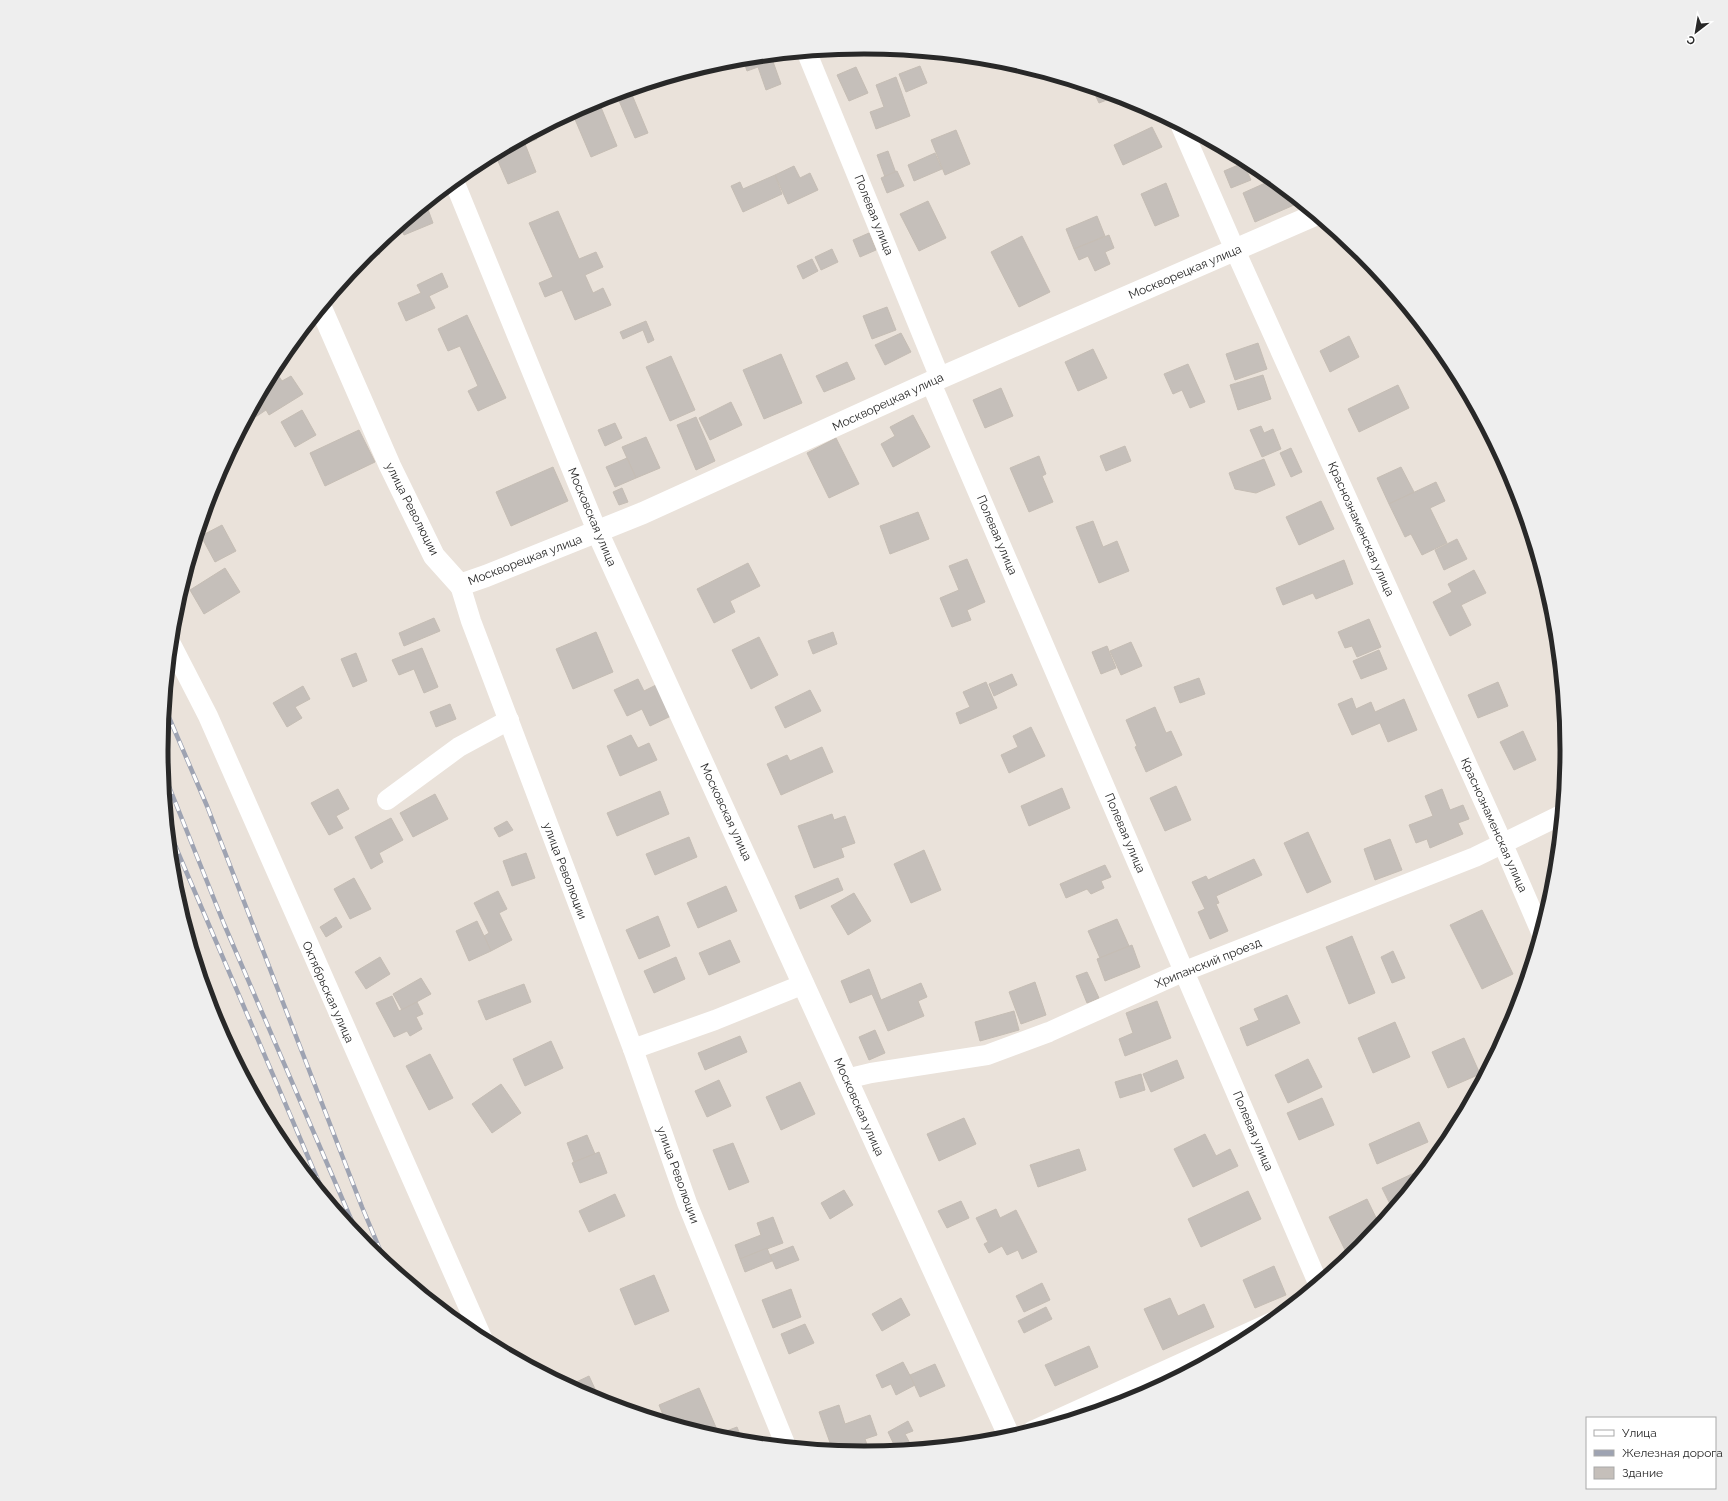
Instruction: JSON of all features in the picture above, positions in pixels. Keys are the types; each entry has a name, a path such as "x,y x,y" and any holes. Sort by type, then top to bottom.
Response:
{"street":[{"name":"Полевая улица","path":"809,56 935,380 1316,1280"},
{"name":"Краснознаменская улица","path":"1184,132 1235,250 1538,926"},
{"name":"Московская улица","path":"456,186 597,531 1007,1432"},
{"name":"Москворецкая улица","path":"460,585 643,513 935,380 1311,217"},
{"name":"улица Революции","path":"323,312 390,466 434,556 460,585 508,720 632,1049 687,1203 784,1442"},
{"name":"Октябрьская улица","path":"175,651 208,716 478,1331"},
{"path":"388,800 459,747 508,720"},
{"name":"Хрипанский проезд","path":"846,1079 871,1073 987,1055 1049,1032 1185,971 1475,857 1502,842 1557,817"},
{"path":"632,1049 716,1020 804,984"},
{"path":"1060,1418 1241,1336"}],"building":[{"path":"772,60 781,84 766,90 758,67 747,71 745,64"},
{"path":"920,66 927,83 906,92 899,74"},
{"path":"856,67 868,93 849,101 837,75"},
{"path":"896,77 910,116 876,129 870,112 884,107 876,85"},
{"path":"1095,93 1109,99 1099,103"},
{"path":"632,94 648,133 635,138 618,99"},
{"path":"600,106 617,146 591,157 574,118"},
{"path":"1152,127 1162,147 1123,165 1114,145"},
{"path":"956,130 970,164 945,175 931,140"},
{"path":"536,136 537,139 525,144 536,172 508,184 497,159"},
{"path":"888,151 896,173 885,177 877,155"},
{"path":"935,153 942,169 914,181 908,165"},
{"path":"1240,164 1245,167 1251,180 1231,188 1224,171"},
{"path":"794,166 800,178 810,173 818,190 788,204 775,175"},
{"path":"897,171 904,186 887,193 881,178"},
{"path":"775,175 782,194 743,212 731,186 740,182 743,189"},
{"path":"1267,182 1288,198 1294,205 1255,222 1243,193"},
{"path":"1166,183 1179,216 1155,226 1141,194"},
{"path":"928,201 946,238 919,251 900,214"},
{"path":"428,208 433,223 404,235 402,230"},
{"path":"558,211 579,259 596,252 603,267 585,275 593,293 603,288 611,305 575,320 562,290 545,297 539,283 553,277 529,223"},
{"path":"1097,216 1105,236 1074,249 1066,229"},
{"path":"869,233 876,250 860,257 853,240"},
{"path":"1109,235 1114,248 1105,252 1110,264 1095,271 1088,256 1079,260 1074,249"},
{"path":"1022,236 1050,292 1019,307 991,252"},
{"path":"832,249 838,262 821,270 815,257"},
{"path":"379,252 380,254 373,257"},
{"path":"812,259 818,271 803,279 797,266"},
{"path":"442,273 448,287 429,296 435,308 406,321 398,303 421,293 417,285"},
{"path":"887,307 896,330 872,339 863,316"},
{"path":"467,315 506,398 478,411 468,391 478,386 460,346 448,351 438,329"},
{"path":"646,321 654,340 648,343 643,330 623,339 620,332"},
{"path":"901,333 911,352 885,365 875,345"},
{"path":"1349,336 1359,357 1330,372 1320,351"},
{"path":"1258,343 1267,369 1235,380 1226,354"},
{"path":"1093,349 1107,378 1078,391 1065,362"},
{"path":"781,354 802,403 764,419 743,370"},
{"path":"671,356 695,410 670,421 646,367"},
{"path":"847,362 855,379 824,392 816,376"},
{"path":"1188,364 1205,402 1190,408 1182,390 1173,394 1164,374"},
{"path":"278,375 282,381 291,376 303,394 269,415 261,402"},
{"path":"1263,375 1271,399 1238,410 1230,385"},
{"path":"1398,385 1409,408 1359,432 1348,409"},
{"path":"1001,388 1013,416 985,428 973,400"},
{"path":"261,402 266,410 251,420"},
{"path":"731,402 742,425 710,440 699,418"},
{"path":"302,410 316,435 295,447 281,422"},
{"path":"913,415 930,447 893,467 881,444 895,436 890,427"},
{"path":"696,417 715,461 696,470 677,425"},
{"path":"615,423 622,438 605,446 598,430"},
{"path":"1261,426 1264,433 1273,429 1281,449 1262,457 1250,430"},
{"path":"359,430 375,462 325,486 310,453"},
{"path":"646,437 660,468 636,478 622,447"},
{"path":"836,438 859,484 829,498 807,453"},
{"path":"1125,446 1131,461 1106,471 1100,456"},
{"path":"1291,448 1302,472 1291,477 1280,453"},
{"path":"1039,456 1046,474 1042,476 1053,502 1029,512 1010,468"},
{"path":"627,458 636,478 615,487 606,467"},
{"path":"1264,459 1275,485 1256,493 1235,489 1229,473"},
{"path":"553,467 568,501 511,526 496,492"},
{"path":"1401,467 1414,492 1389,504 1377,478"},
{"path":"1436,482 1445,501 1430,508 1447,543 1422,555 1411,534 1405,537 1389,504"},
{"path":"622,488 628,502 619,505 613,492"},
{"path":"1321,501 1334,529 1299,545 1286,517"},
{"path":"918,512 929,539 890,554 880,526"},
{"path":"1093,521 1103,547 1117,541 1129,571 1099,583 1076,527"},
{"path":"222,525 236,551 215,562 201,536"},
{"path":"1457,539 1467,559 1444,570 1435,550"},
{"path":"967,559 985,602 967,610 971,620 952,627 940,598 959,590 949,566"},
{"path":"1344,560 1353,584 1316,599 1313,593 1283,605 1276,588"},
{"path":"748,563 760,586 730,601 735,612 714,623 697,589"},
{"path":"225,568 240,592 204,614 190,590"},
{"path":"1474,570 1486,593 1461,605 1471,625 1450,636 1433,602 1452,592 1448,584"},
{"path":"434,618 440,631 404,646 399,633"},
{"path":"1369,619 1381,647 1357,657 1352,646 1345,648 1338,632"},
{"path":"596,632 613,672 573,689 556,649"},
{"path":"833,632 837,644 813,654 808,641"},
{"path":"759,637 778,675 751,689 732,650"},
{"path":"1131,642 1142,666 1121,675 1110,651"},
{"path":"1107,646 1116,668 1101,674 1092,652"},
{"path":"422,648 438,687 424,693 414,669 399,675 392,660"},
{"path":"1379,650 1387,669 1361,679 1353,661"},
{"path":"356,653 367,681 353,687 341,659"},
{"path":"1012,674 1017,685 994,696 989,684"},
{"path":"1199,678 1205,694 1180,703 1174,687"},
{"path":"638,679 644,691 656,685 671,716 650,726 642,709 627,716 614,690"},
{"path":"986,682 997,708 960,724 956,713 970,707 963,692"},
{"path":"1498,682 1508,706 1478,718 1468,695"},
{"path":"303,686 310,699 295,707 302,718 287,727 273,703"},
{"path":"810,690 821,711 785,728 775,707"},
{"path":"1352,698 1356,709 1371,702 1375,712 1404,699 1417,730 1388,742 1380,723 1352,735 1338,704"},
{"path":"450,704 456,719 436,727 430,712"},
{"path":"1155,707 1166,733 1171,731 1182,755 1146,772 1135,747 1137,746 1126,720"},
{"path":"1031,727 1045,756 1009,773 1001,755 1018,747 1013,736"},
{"path":"1523,731 1536,760 1514,770 1500,742"},
{"path":"631,735 638,748 649,743 657,760 620,776 607,746"},
{"path":"822,747 833,772 781,795 767,764 787,755 790,761"},
{"path":"1176,786 1191,820 1165,831 1150,798"},
{"path":"1062,788 1070,808 1029,826 1021,806"},
{"path":"338,789 349,809 336,816 343,828 329,835 311,803"},
{"path":"1442,789 1450,810 1463,805 1469,819 1458,823 1463,834 1430,848 1427,839 1416,843 1409,825 1433,816 1425,796"},
{"path":"660,791 669,814 617,836 607,813"},
{"path":"435,794 448,819 413,837 400,813"},
{"path":"832,814 834,820 845,816 855,843 841,848 844,857 814,868 798,826"},
{"path":"391,818 403,840 379,853 383,862 371,869 355,837"},
{"path":"507,821 513,830 499,837 494,828"},
{"path":"1308,832 1331,882 1307,893 1284,843"},
{"path":"689,837 697,857 655,875 646,854"},
{"path":"1390,839 1402,870 1375,880 1364,849"},
{"path":"924,850 941,890 911,903 894,864"},
{"path":"526,853 535,878 512,886 503,861"},
{"path":"1254,859 1262,875 1216,896 1219,903 1216,904 1228,931 1210,939 1198,912 1205,909 1192,882 1206,876 1208,880"},
{"path":"1105,865 1111,877 1101,881 1104,888 1091,894 1087,889 1066,898 1060,884"},
{"path":"354,878 371,909 350,919 334,889"},
{"path":"838,878 843,890 800,909 795,896"},
{"path":"726,886 737,911 698,928 687,903"},
{"path":"498,891 507,909 499,913 512,940 491,951 484,936 489,933 474,903"},
{"path":"854,893 871,921 848,935 831,906"},
{"path":"1482,910 1513,974 1482,989 1450,925"},
{"path":"658,916 670,946 639,959 626,930"},
{"path":"336,917 342,927 326,937 320,927"},
{"path":"1117,919 1129,946 1100,958 1088,931"},
{"path":"477,921 491,951 469,961 456,931"},
{"path":"1352,936 1375,993 1349,1004 1326,947"},
{"path":"730,940 740,962 709,975 699,953"},
{"path":"1132,945 1140,967 1105,981 1097,959"},
{"path":"1393,951 1405,978 1392,983 1381,957"},
{"path":"380,957 390,974 366,989 355,972"},
{"path":"676,957 685,979 654,993 644,971"},
{"path":"869,969 881,1000 921,983 927,997 918,1001 924,1016 888,1031 872,994 850,1003 841,981"},
{"path":"1087,972 1099,998 1087,1003 1076,976"},
{"path":"421,978 431,994 402,1010 393,994"},
{"path":"1035,982 1046,1015 1021,1024 1009,992"},
{"path":"524,984 531,1002 486,1020 478,1001"},
{"path":"1287,995 1300,1023 1247,1046 1240,1028 1259,1020 1254,1009"},
{"path":"392,996 399,1011 417,1002 423,1014 416,1017 422,1029 410,1036 407,1031 394,1037 376,1003"},
{"path":"1157,1001 1171,1038 1125,1056 1119,1039 1133,1033 1126,1013"},
{"path":"1014,1011 1019,1030 980,1041 975,1022"},
{"path":"1395,1022 1410,1057 1373,1073 1358,1038"},
{"path":"875,1030 885,1053 869,1060 859,1037"},
{"path":"740,1036 747,1052 705,1070 698,1053"},
{"path":"1464,1038 1480,1074 1448,1088 1432,1052"},
{"path":"551,1041 563,1068 525,1086 513,1059"},
{"path":"430,1054 453,1098 429,1110 406,1066"},
{"path":"1308,1059 1322,1087 1288,1103 1275,1075"},
{"path":"1177,1060 1184,1078 1151,1092 1143,1074"},
{"path":"1141,1074 1145,1090 1120,1098 1115,1082"},
{"path":"719,1080 731,1106 707,1117 695,1091"},
{"path":"800,1082 815,1114 781,1130 766,1097"},
{"path":"501,1084 521,1113 492,1133 472,1104"},
{"path":"1322,1098 1334,1125 1299,1140 1287,1113"},
{"path":"964,1118 976,1144 939,1161 927,1134"},
{"path":"1419,1122 1428,1142 1377,1164 1369,1144"},
{"path":"1205,1134 1216,1156 1230,1149 1238,1166 1193,1187 1174,1149"},
{"path":"587,1135 595,1154 574,1162 567,1143"},
{"path":"733,1143 749,1182 729,1190 713,1150"},
{"path":"1079,1149 1086,1170 1038,1187 1030,1165"},
{"path":"599,1152 607,1173 580,1183 572,1163"},
{"path":"1420,1170 1391,1206 1382,1188"},
{"path":"844,1190 853,1205 830,1219 821,1203"},
{"path":"1248,1191 1261,1219 1201,1247 1188,1219"},
{"path":"615,1194 625,1216 589,1232 579,1211"},
{"path":"1367,1199 1378,1221 1346,1252 1329,1217"},
{"path":"961,1201 969,1218 947,1228 938,1211"},
{"path":"996,1209 1000,1218 1016,1210 1037,1252 1022,1259 1018,1250 1007,1255 1002,1246 989,1253 984,1244 988,1242 976,1218"},
{"path":"773,1217 783,1243 740,1259 735,1245 761,1235 757,1223"},
{"path":"793,1246 799,1260 776,1269 770,1255"},
{"path":"767,1248 772,1261 745,1272 740,1259"},
{"path":"1274,1266 1286,1295 1255,1308 1243,1280"},
{"path":"654,1275 669,1311 635,1325 620,1289"},
{"path":"1042,1283 1050,1300 1024,1312 1016,1296"},
{"path":"791,1289 801,1317 773,1328 762,1300"},
{"path":"901,1298 910,1315 882,1331 872,1314"},
{"path":"1170,1298 1178,1316 1204,1304 1214,1327 1163,1350 1144,1309"},
{"path":"1046,1307 1052,1319 1024,1333 1018,1321"},
{"path":"805,1324 814,1343 789,1354 781,1334"},
{"path":"1089,1346 1098,1367 1055,1386 1045,1365"},
{"path":"903,1362 915,1385 896,1395 891,1384 882,1388 876,1375"},
{"path":"935,1364 945,1386 920,1397 910,1375"},
{"path":"589,1376 597,1394 597,1394 574,1383"},
{"path":"699,1388 718,1431 695,1426 694,1423 690,1425 664,1417 659,1405"},
{"path":"839,1405 845,1424 870,1415 877,1435 865,1439 868,1447 831,1446 819,1412"},
{"path":"908,1421 913,1431 905,1434 911,1446 895,1446 888,1432"},
{"path":"737,1427 741,1436 728,1434 722,1433"}],"railway":[{"path":"169,717 207,806 362,1207 381,1251"},
{"path":"169,786 224,924 353,1223"},
{"path":"173,841 321,1187"}]}
